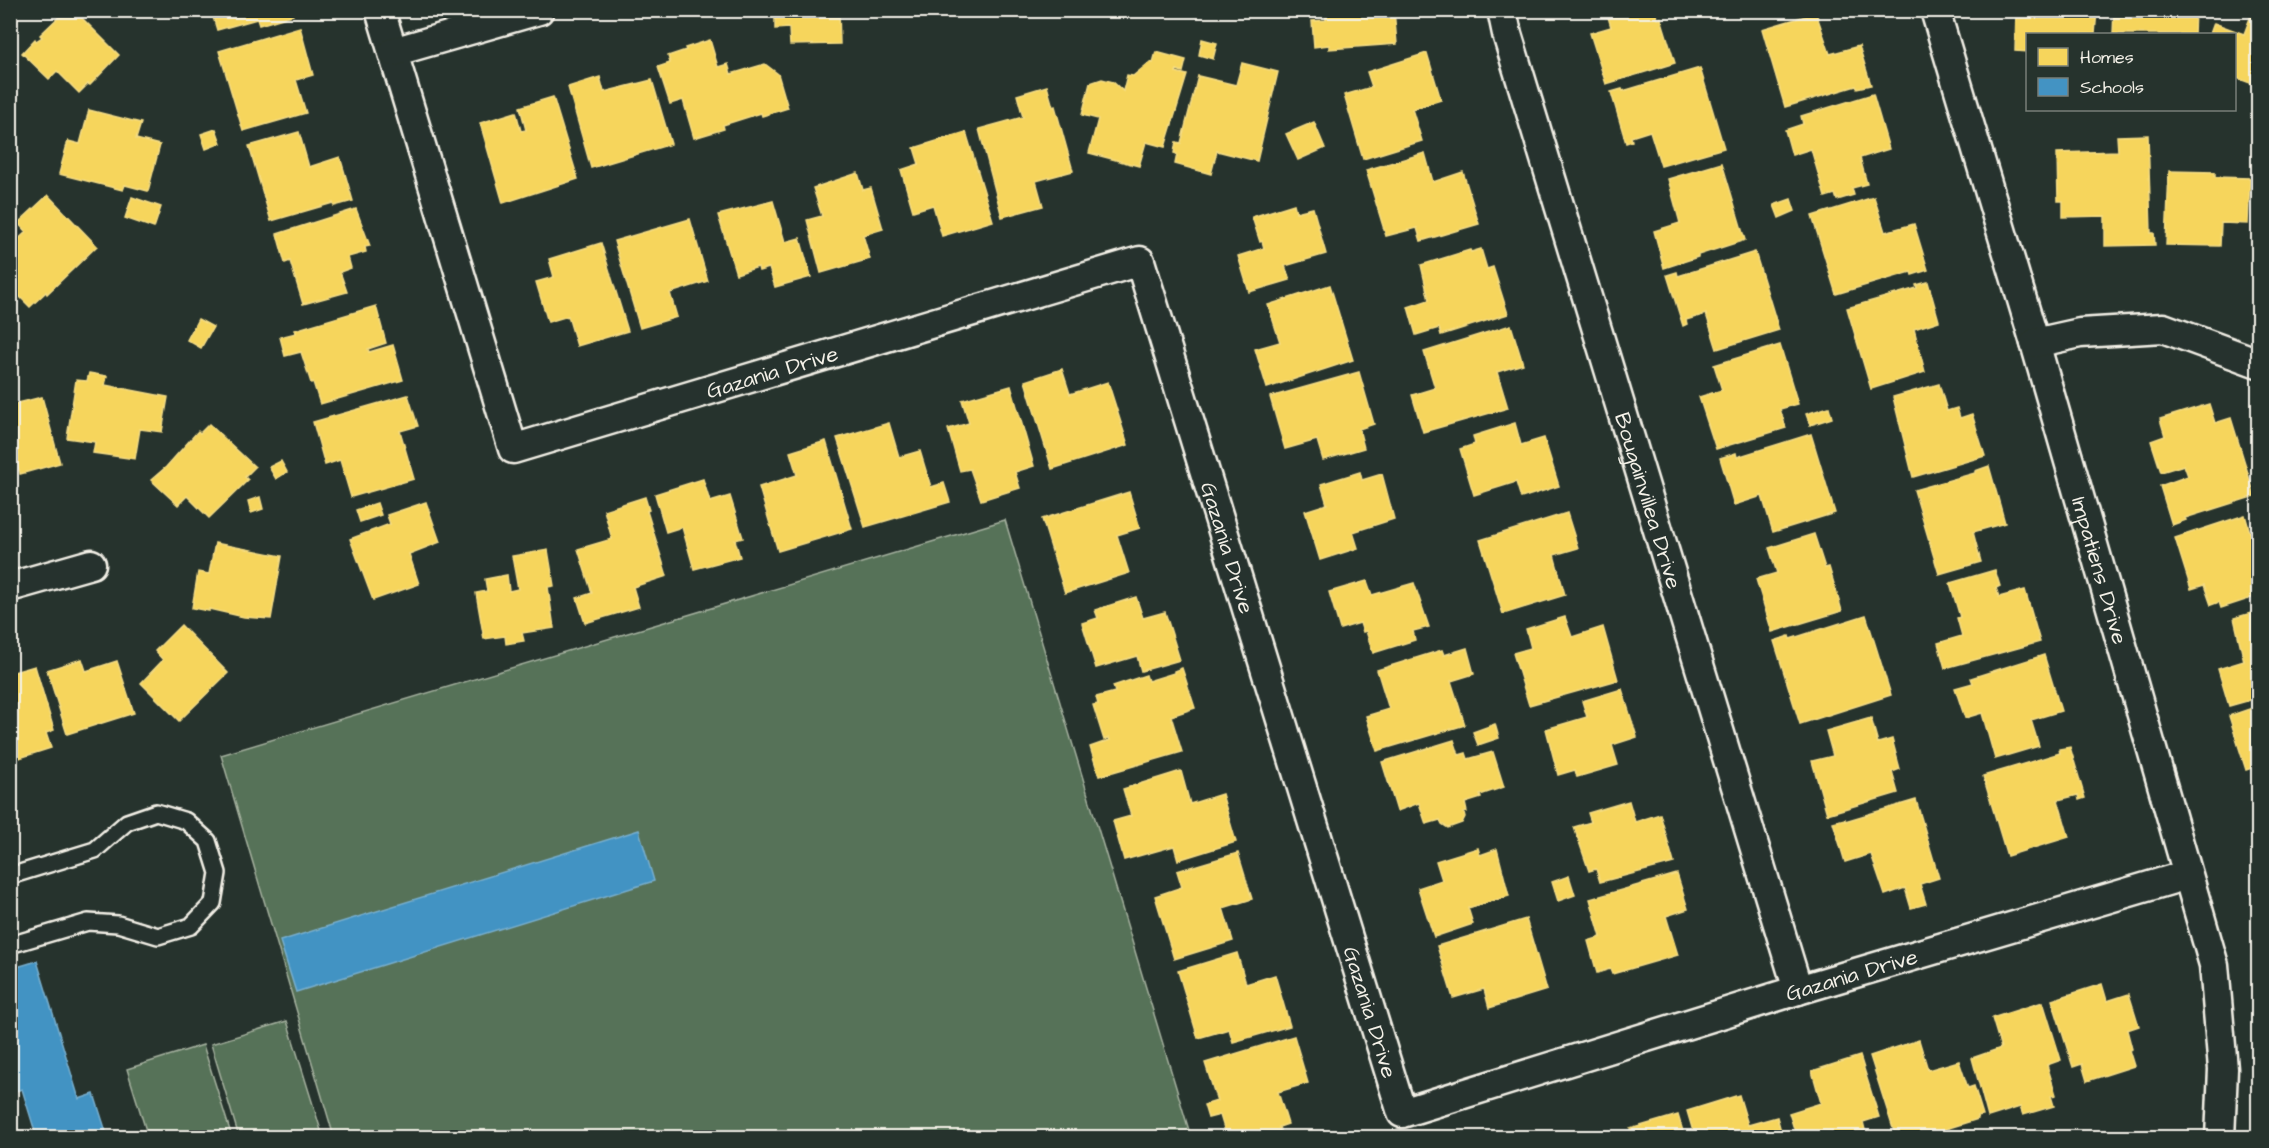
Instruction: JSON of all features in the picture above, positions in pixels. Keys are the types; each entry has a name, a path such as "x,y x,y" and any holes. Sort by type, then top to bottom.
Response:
{"street":[{"name":"Gazania Drive","path":"380,10 513,449 1140,261 1402,1113 1798,990 2187,875"},
{"path":"393,52 540,10"},
{"name":"Bougainvillea Drive","path":"1502,10 1507,34 1798,990"},
{"name":"Impatiens Drive","path":"1935,10 2035,343 2214,965 2223,1069 2220,1137"},
{"path":"2035,343 2080,333 2163,328 2259,363"},
{"path":"10,587 91,564"}],"lane":[{"path":"10,876 95,850 127,822 156,812 186,821 208,841 218,873 213,903 191,926 158,936 118,924 88,922 10,945"}],"green space":[{"path":"1005,520 1191,1137 334,1137 221,755"},
{"path":"287,1021 323,1137 239,1137 211,1044"},
{"path":"203,1045 232,1137 148,1137 127,1069"}],"building: Homes":[{"path":"66,10 74,10 119,55 79,93 57,71 49,79 22,53 35,39 36,41 42,37 40,35"},
{"path":"211,10 292,10 293,15 259,25 257,19 217,30"},
{"path":"755,10 839,10 840,44 790,45 789,28 775,29 775,16 755,17"},
{"path":"1325,10 1394,10 1397,44 1329,49 1329,45 1314,47 1312,21 1326,20"},
{"path":"1606,10 1655,10 1658,19 1661,18 1675,63 1606,84 1590,33 1611,27"},
{"path":"2016,10 2097,10 2095,33 2026,33 2026,52 2015,51"},
{"path":"2114,10 2195,10 2194,33 2113,33"},
{"path":"2253,10 2258,10 2258,86 2236,78 2236,33 2210,33 2214,23 2244,34"},
{"path":"1816,13 1830,54 1859,46 1871,85 1857,88 1856,86 1785,107 1762,29"},
{"path":"300,27 313,75 296,80 306,113 243,131 219,51"},
{"path":"1202,39 1217,43 1213,59 1199,55"},
{"path":"710,40 718,67 728,64 731,74 765,64 778,74 788,108 762,116 761,113 723,125 724,129 694,138 683,100 670,104 658,67 670,63 668,56"},
{"path":"1156,52 1186,60 1183,72 1177,70 1176,72 1187,75 1165,147 1146,142 1139,166 1089,153 1098,119 1082,115 1090,83 1102,79 1113,82 1123,91 1127,75 1133,76 1150,62 1153,63"},
{"path":"1427,53 1441,100 1412,109 1422,141 1363,159 1344,95 1372,87 1367,72"},
{"path":"1242,63 1278,72 1257,161 1217,151 1211,174 1175,164 1176,142 1181,143 1198,76 1236,85"},
{"path":"1700,68 1724,148 1661,166 1650,131 1631,137 1632,141 1626,143 1611,92 1622,89 1623,91"},
{"path":"600,77 604,92 652,80 671,144 591,168 568,87"},
{"path":"1047,86 1053,107 1055,106 1073,171 1036,181 1043,206 1002,217 979,129 1023,117 1017,95"},
{"path":"1873,94 1889,149 1860,158 1867,184 1852,188 1854,195 1837,200 1835,194 1825,197 1811,149 1792,155 1785,130 1803,124 1801,116"},
{"path":"553,97 578,179 503,203 480,123 516,112 521,131 526,130 520,107"},
{"path":"89,110 141,123 136,139 160,145 148,191 125,185 123,190 59,174 68,141 80,144"},
{"path":"1314,122 1325,148 1298,160 1286,134"},
{"path":"216,129 221,143 206,149 201,134"},
{"path":"299,132 309,167 340,157 353,201 334,206 333,203 271,221 249,146"},
{"path":"966,132 993,221 942,236 933,205 913,211 901,170 919,164 914,148"},
{"path":"2148,135 2151,233 2154,233 2155,245 2105,246 2105,216 2063,217 2063,201 2058,201 2057,153 2118,151 2117,136"},
{"path":"1425,153 1433,182 1463,172 1479,224 1421,241 1417,228 1386,236 1366,170"},
{"path":"1722,163 1745,240 1664,268 1654,231 1680,223 1668,179"},
{"path":"2169,171 2215,172 2215,177 2250,178 2248,224 2221,223 2220,246 2166,245"},
{"path":"858,173 863,190 871,188 883,229 863,235 870,259 821,273 807,220 822,216 813,188"},
{"path":"48,195 97,246 47,294 46,292 30,307 10,287 10,247 26,232 18,223"},
{"path":"132,197 161,207 154,228 125,218"},
{"path":"1874,197 1885,232 1914,224 1928,270 1912,275 1911,272 1836,294 1812,216"},
{"path":"1791,199 1795,211 1779,218 1774,205"},
{"path":"773,201 785,242 800,238 811,277 775,287 769,268 759,271 758,267 736,274 718,215"},
{"path":"1294,204 1296,212 1313,208 1326,254 1285,266 1290,280 1249,292 1238,256 1264,248 1252,217"},
{"path":"356,209 370,246 365,247 366,252 348,257 351,268 340,272 347,292 303,304 290,261 285,263 277,234"},
{"path":"690,219 708,281 670,293 677,317 640,328 614,241"},
{"path":"601,243 628,331 577,346 568,316 548,322 536,282 554,277 549,259"},
{"path":"1481,249 1487,269 1493,267 1508,314 1441,335 1439,328 1416,335 1408,307 1429,300 1421,265 1470,250 1471,252"},
{"path":"1755,252 1779,330 1717,349 1706,314 1686,320 1687,324 1683,326 1667,275 1677,272 1678,276"},
{"path":"1928,282 1939,321 1914,329 1925,372 1871,389 1847,308 1917,288 1916,285"},
{"path":"1330,285 1353,360 1267,388 1255,349 1280,342 1268,305"},
{"path":"376,306 386,343 368,349 369,352 393,345 403,380 320,404 301,352 285,356 280,337 296,333 295,330"},
{"path":"198,319 213,327 201,348 187,340"},
{"path":"1511,325 1523,364 1497,372 1508,408 1423,432 1412,395 1435,388 1424,352"},
{"path":"1780,345 1798,404 1780,409 1786,428 1716,449 1699,397 1722,390 1714,365"},
{"path":"1062,369 1070,394 1108,382 1128,445 1052,469 1025,381"},
{"path":"1359,372 1374,424 1359,429 1364,448 1323,460 1317,440 1285,449 1270,397"},
{"path":"89,373 107,376 105,385 168,397 162,432 140,429 135,459 93,453 95,442 67,438 76,380 87,381"},
{"path":"1939,384 1947,411 1957,408 1960,418 1972,414 1985,456 1913,477 1893,397"},
{"path":"1011,386 1034,466 1015,472 1020,488 981,500 970,469 960,471 948,429 969,423 962,400"},
{"path":"408,395 418,426 400,431 414,479 351,497 340,460 325,465 313,422"},
{"path":"42,397 60,463 20,474 17,464 10,466 10,405"},
{"path":"2209,404 2215,423 2231,418 2255,496 2185,518 2186,520 2172,525 2160,486 2188,476 2184,465 2161,472 2151,441 2165,436 2160,419"},
{"path":"1829,407 1832,418 1810,425 1806,414"},
{"path":"889,423 899,457 920,451 931,487 944,483 950,502 865,527 837,438"},
{"path":"1515,423 1521,445 1544,438 1559,486 1521,498 1516,482 1474,495 1460,449 1475,444 1473,436"},
{"path":"209,424 255,467 245,477 248,480 209,518 187,496 178,505 151,480 166,467 198,431 200,433"},
{"path":"1811,434 1835,513 1773,532 1762,496 1734,505 1720,458 1736,453 1737,457"},
{"path":"826,441 852,529 778,551 759,487 797,475 790,452"},
{"path":"281,461 287,472 276,479 269,467"},
{"path":"1989,466 2005,523 1973,532 1981,562 1939,574 1914,490 1975,473"},
{"path":"1360,472 1362,480 1382,474 1394,519 1353,532 1358,548 1320,560 1305,511 1327,504 1321,484"},
{"path":"703,479 710,502 730,496 743,538 735,540 740,557 694,569 682,527 666,532 655,494"},
{"path":"1129,492 1140,528 1117,535 1129,573 1065,593 1042,519"},
{"path":"260,497 263,509 251,513 248,501"},
{"path":"645,497 649,510 647,511 667,576 633,587 639,607 585,623 577,598 592,593 578,549 612,539 604,510"},
{"path":"426,502 440,542 409,554 419,584 373,600 350,539 390,524 387,515"},
{"path":"377,503 381,515 360,522 356,510"},
{"path":"1567,513 1578,548 1554,555 1565,595 1503,614 1480,540"},
{"path":"2245,515 2250,532 2258,529 2258,596 2221,608 2219,602 2211,605 2204,585 2191,589 2175,538"},
{"path":"1814,534 1825,568 1829,567 1842,611 1772,632 1756,579 1777,573 1769,548"},
{"path":"215,543 282,556 271,619 192,608 198,572 209,574"},
{"path":"548,550 554,586 548,587 554,628 522,633 524,641 506,644 505,636 484,639 476,593 487,591 485,579 507,575 509,591 518,589 512,556"},
{"path":"1995,570 2000,586 1996,588 1999,597 2025,590 2040,642 1945,668 1938,643 1962,636 1957,618 1960,617 1950,583"},
{"path":"1367,581 1372,595 1414,583 1429,627 1413,631 1415,640 1373,653 1366,631 1363,632 1360,623 1340,629 1329,592"},
{"path":"1136,597 1143,618 1165,612 1180,660 1141,671 1137,656 1096,668 1082,623 1098,618 1095,610"},
{"path":"2258,611 2258,698 2229,706 2218,669 2244,661 2234,618"},
{"path":"1866,615 1891,695 1800,724 1774,641 1789,636 1790,639"},
{"path":"1565,617 1572,637 1603,627 1618,680 1529,705 1513,653 1531,648 1526,629"},
{"path":"181,625 228,673 179,721 141,683 163,660 155,651"},
{"path":"1467,648 1474,674 1451,681 1465,725 1377,751 1366,716 1389,709 1377,670 1442,650 1444,655"},
{"path":"2044,655 2061,711 2031,720 2039,746 1995,759 1982,713 1965,718 1955,688 1973,683 1971,678"},
{"path":"82,659 86,671 117,661 134,713 67,734 47,670"},
{"path":"35,666 54,730 46,733 51,748 10,761 10,673"},
{"path":"1182,668 1195,708 1171,716 1182,752 1099,776 1090,747 1110,740 1109,738 1104,740 1093,705 1098,704 1096,697 1115,692 1113,686 1146,675 1148,681 1174,673"},
{"path":"1622,689 1637,737 1612,745 1618,765 1577,777 1575,770 1558,775 1546,729 1587,717 1582,701"},
{"path":"2258,706 2258,766 2246,770 2229,716"},
{"path":"1871,718 1878,743 1892,739 1900,769 1892,772 1898,793 1827,814 1812,761 1833,756 1826,731"},
{"path":"1495,724 1499,738 1478,745 1473,732"},
{"path":"1454,740 1459,755 1466,753 1468,759 1493,752 1504,787 1465,803 1467,812 1464,813 1462,823 1448,828 1440,820 1426,824 1419,803 1397,811 1382,762"},
{"path":"2070,747 2085,798 2079,800 2078,795 2058,800 2069,837 2007,856 1983,776 2060,753 2059,749"},
{"path":"1181,771 1190,804 1222,794 1236,842 1178,860 1174,846 1124,860 1113,821 1131,816 1123,789"},
{"path":"1916,800 1939,878 1920,884 1926,904 1911,908 1905,888 1885,895 1871,854 1845,862 1833,822 1845,819 1845,821"},
{"path":"1629,801 1635,822 1660,814 1674,863 1600,882 1596,869 1589,871 1574,827 1591,822 1588,813"},
{"path":"1478,848 1480,855 1497,849 1509,896 1468,908 1473,924 1434,937 1418,888 1442,880 1436,861"},
{"path":"1238,853 1252,899 1223,908 1233,941 1174,959 1155,896 1182,887 1177,871"},
{"path":"1677,874 1688,909 1666,916 1678,955 1612,974 1610,969 1597,973 1588,941 1601,937 1590,899"},
{"path":"1569,876 1575,895 1558,901 1552,882"},
{"path":"1526,919 1547,990 1489,1008 1484,989 1453,998 1437,946"},
{"path":"1237,953 1246,984 1275,975 1290,1026 1233,1042 1229,1029 1198,1038 1178,971"},
{"path":"2102,984 2107,1001 2129,994 2139,1026 2127,1030 2132,1049 2129,1050 2134,1066 2087,1081 2082,1064 2073,1067 2052,1000"},
{"path":"2043,1002 2061,1060 2047,1065 2056,1095 2051,1096 2054,1106 2023,1115 2020,1107 1988,1117 1972,1058 2001,1048 1992,1018"},
{"path":"1294,1036 1308,1083 1278,1092 1288,1124 1279,1127 1282,1137 1261,1138 1259,1132 1242,1138 1227,1138 1220,1115 1208,1118 1204,1105 1217,1101 1205,1063"},
{"path":"1919,1040 1928,1070 1959,1061 1968,1088 1974,1086 1983,1115 1977,1116 1978,1119 1917,1138 1896,1138 1870,1056"},
{"path":"1860,1056 1879,1117 1863,1122 1867,1138 1797,1138 1789,1113 1821,1103 1812,1071"},
{"path":"1739,1095 1748,1125 1777,1117 1783,1138 1695,1138 1687,1111"},
{"path":"1678,1115 1685,1138 1632,1138 1630,1129"}],"building: Schools":[{"path":"639,830 654,881 296,992 280,941"},
{"path":"37,961 79,1099 94,1094 108,1138 37,1138 22,1089 13,1092 10,1085 10,969"}]}
